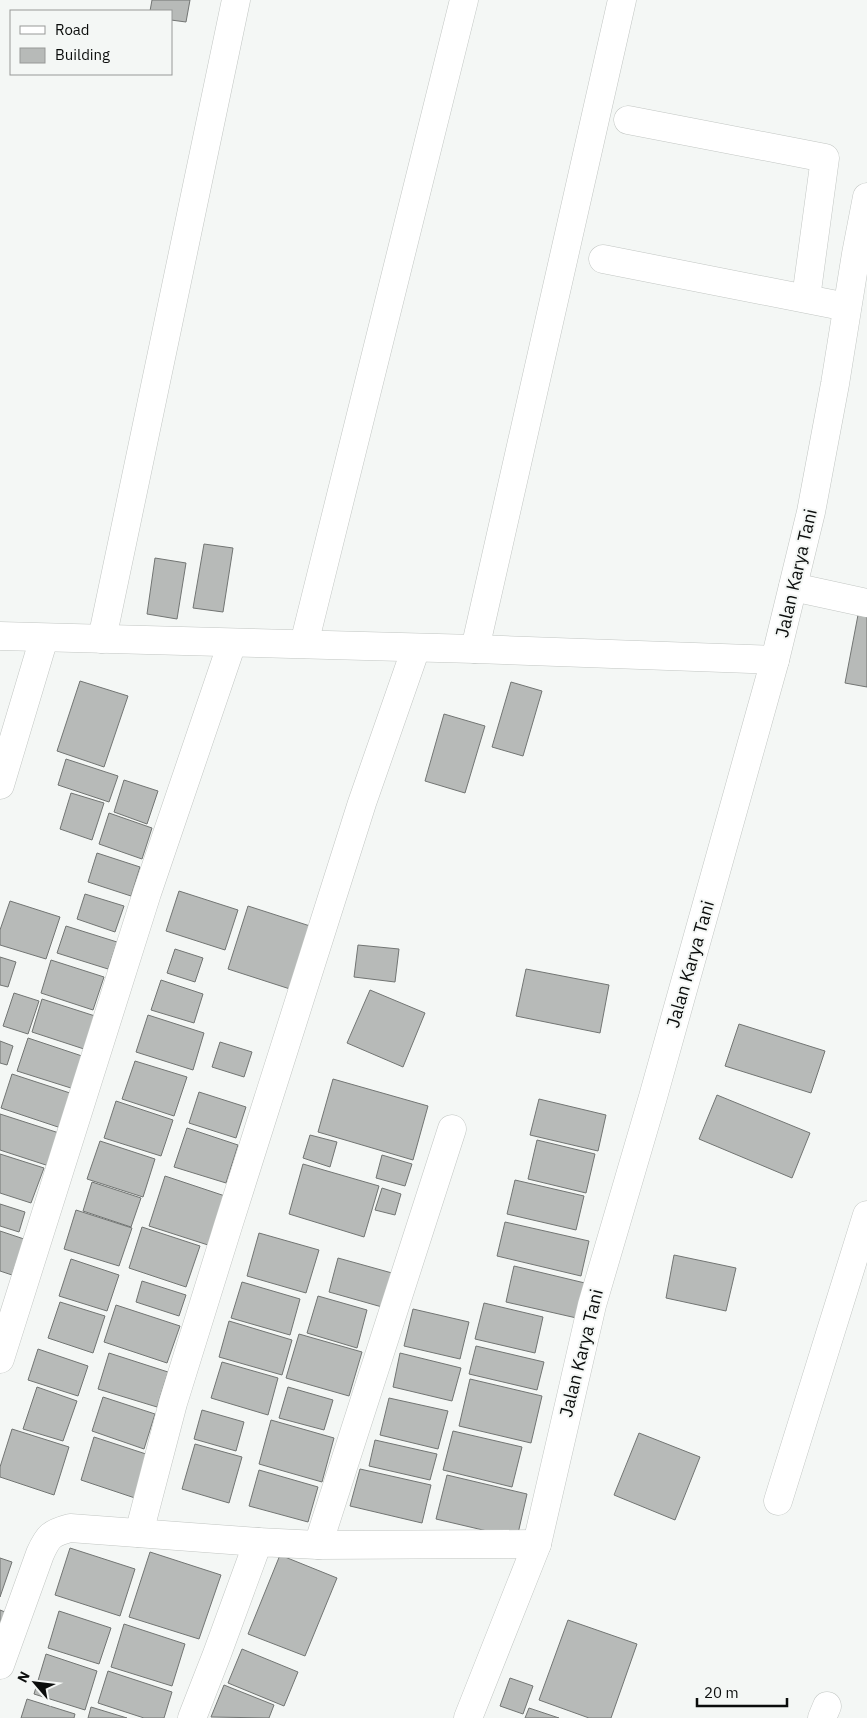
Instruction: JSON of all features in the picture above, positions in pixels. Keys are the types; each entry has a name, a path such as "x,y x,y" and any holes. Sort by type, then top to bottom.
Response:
{"street":[{"path":"102,639 236,0"},
{"path":"304,644 464,0"},
{"path":"475,649 622,0"},
{"path":"628,120 826,158 806,298"},
{"name":"Jalan Karya Tani","path":"468,1718 537,1544 592,1305 653,1097 775,660 811,512 867,197"},
{"path":"602,259 848,307"},
{"path":"793,587 867,603"},
{"path":"0,636 475,649 775,660"},
{"path":"0,785 44,638"},
{"path":"0,1359 147,892 232,643"},
{"path":"139,1533 173,1403 228,1226 356,821 416,648"},
{"path":"318,1545 452,1129"},
{"path":"778,1501 867,1215"},
{"path":"0,1665 46,1541 52,1534 70,1528 318,1545 537,1544"},
{"path":"192,1718 258,1542"}],"building":[{"path":"152,0 190,0 186,22 172,20 172,10 150,10"},
{"path":"204,544 233,548 223,612 193,608"},
{"path":"155,558 186,563 177,619 147,614"},
{"path":"858,615 867,617 867,687 845,683"},
{"path":"80,681 128,696 104,767 57,751"},
{"path":"511,682 542,691 523,756 492,747"},
{"path":"444,714 485,726 465,793 425,781"},
{"path":"66,759 118,776 109,802 58,785"},
{"path":"124,780 158,791 147,824 114,812"},
{"path":"71,793 104,803 92,840 60,829"},
{"path":"109,813 152,828 142,859 99,844"},
{"path":"97,853 140,867 131,896 88,882"},
{"path":"179,891 238,910 225,950 166,931"},
{"path":"85,894 124,906 115,932 77,919"},
{"path":"10,901 60,917 46,959 0,945 0,930"},
{"path":"248,906 310,926 290,989 228,969"},
{"path":"66,926 117,942 108,969 57,953"},
{"path":"358,945 399,949 395,982 354,977"},
{"path":"175,949 203,958 195,982 167,973"},
{"path":"0,957 16,962 8,987 0,985"},
{"path":"51,960 104,977 93,1010 41,993"},
{"path":"526,969 609,985 600,1033 516,1016"},
{"path":"161,980 203,994 194,1023 151,1010"},
{"path":"370,990 425,1013 403,1067 347,1043"},
{"path":"14,993 39,1001 28,1034 3,1026"},
{"path":"42,999 95,1016 84,1049 32,1032"},
{"path":"148,1015 204,1033 193,1070 136,1052"},
{"path":"739,1024 825,1051 811,1093 725,1066"},
{"path":"28,1038 85,1057 74,1089 17,1071"},
{"path":"0,1041 13,1046 7,1065 0,1063"},
{"path":"220,1042 252,1052 244,1077 212,1067"},
{"path":"135,1061 187,1077 174,1116 122,1099"},
{"path":"12,1074 73,1094 61,1128 1,1108"},
{"path":"333,1079 428,1106 413,1160 318,1132"},
{"path":"199,1092 246,1107 236,1138 189,1123"},
{"path":"717,1095 810,1133 792,1178 699,1139"},
{"path":"539,1099 606,1115 598,1151 530,1135"},
{"path":"116,1101 173,1120 161,1156 104,1138"},
{"path":"0,1114 59,1133 49,1166 0,1150"},
{"path":"187,1128 238,1145 226,1183 174,1167"},
{"path":"310,1135 337,1142 330,1167 303,1158"},
{"path":"537,1140 595,1154 586,1193 528,1179"},
{"path":"100,1141 155,1159 143,1197 87,1179"},
{"path":"0,1154 44,1168 31,1203 0,1193"},
{"path":"382,1155 412,1164 405,1186 376,1178"},
{"path":"303,1164 379,1186 364,1237 289,1214"},
{"path":"165,1176 225,1196 208,1245 149,1226"},
{"path":"515,1180 584,1196 576,1230 507,1214"},
{"path":"92,1182 141,1198 131,1227 83,1211"},
{"path":"382,1188 401,1194 395,1215 375,1210"},
{"path":"0,1204 25,1212 19,1232 0,1226"},
{"path":"76,1210 132,1228 119,1266 64,1249"},
{"path":"505,1222 589,1241 581,1276 497,1256"},
{"path":"142,1227 200,1246 186,1287 129,1268"},
{"path":"0,1231 24,1239 12,1275 0,1271"},
{"path":"259,1233 319,1250 306,1293 247,1276"},
{"path":"674,1255 736,1268 726,1311 666,1298"},
{"path":"338,1258 392,1273 382,1307 329,1292"},
{"path":"71,1259 119,1275 107,1311 59,1296"},
{"path":"514,1266 589,1284 581,1319 506,1302"},
{"path":"142,1281 186,1295 179,1316 136,1302"},
{"path":"242,1282 300,1299 290,1335 231,1318"},
{"path":"318,1296 367,1310 357,1348 307,1333"},
{"path":"60,1302 105,1316 93,1353 48,1338"},
{"path":"484,1303 543,1317 535,1353 475,1339"},
{"path":"116,1305 180,1326 167,1363 104,1342"},
{"path":"413,1309 469,1322 460,1359 404,1346"},
{"path":"229,1321 292,1340 282,1375 219,1357"},
{"path":"299,1334 362,1352 349,1396 286,1378"},
{"path":"476,1346 544,1362 537,1390 469,1374"},
{"path":"38,1349 88,1366 78,1396 28,1380"},
{"path":"109,1353 168,1372 157,1407 98,1389"},
{"path":"400,1353 461,1368 452,1401 393,1387"},
{"path":"222,1362 278,1378 268,1415 211,1398"},
{"path":"470,1379 542,1396 531,1443 459,1426"},
{"path":"37,1387 77,1401 63,1441 23,1429"},
{"path":"288,1387 333,1400 324,1430 279,1418"},
{"path":"103,1397 155,1414 144,1449 92,1431"},
{"path":"389,1398 448,1411 438,1449 380,1435"},
{"path":"202,1410 244,1422 236,1451 194,1439"},
{"path":"271,1420 334,1438 322,1482 259,1464"},
{"path":"12,1429 69,1447 54,1495 0,1477 0,1467"},
{"path":"453,1431 522,1447 512,1487 443,1470"},
{"path":"639,1433 700,1457 675,1520 614,1495"},
{"path":"94,1437 149,1455 135,1498 81,1480"},
{"path":"375,1440 437,1454 430,1480 369,1466"},
{"path":"195,1444 242,1457 229,1503 182,1489"},
{"path":"360,1469 431,1485 422,1523 350,1506"},
{"path":"259,1470 318,1487 308,1522 249,1506"},
{"path":"447,1475 527,1494 517,1538 436,1519"},
{"path":"70,1548 135,1569 120,1616 55,1595"},
{"path":"150,1552 221,1575 199,1639 129,1617"},
{"path":"280,1555 337,1578 305,1656 248,1634"},
{"path":"0,1558 12,1562 0,1597"},
{"path":"0,1610 5,1612 0,1627"},
{"path":"59,1611 111,1628 99,1664 48,1648"},
{"path":"568,1620 637,1644 611,1718 589,1718 539,1700"},
{"path":"124,1624 185,1644 172,1686 111,1667"},
{"path":"242,1649 298,1672 284,1706 228,1683"},
{"path":"46,1654 97,1671 85,1710 34,1694"},
{"path":"108,1671 172,1692 164,1718 144,1718 98,1703"},
{"path":"510,1678 533,1686 523,1714 500,1706"},
{"path":"224,1685 274,1705 269,1718 211,1717"},
{"path":"27,1699 75,1714 74,1718 21,1718"},
{"path":"91,1707 127,1718 88,1718"},
{"path":"529,1708 559,1718 525,1718"}]}
